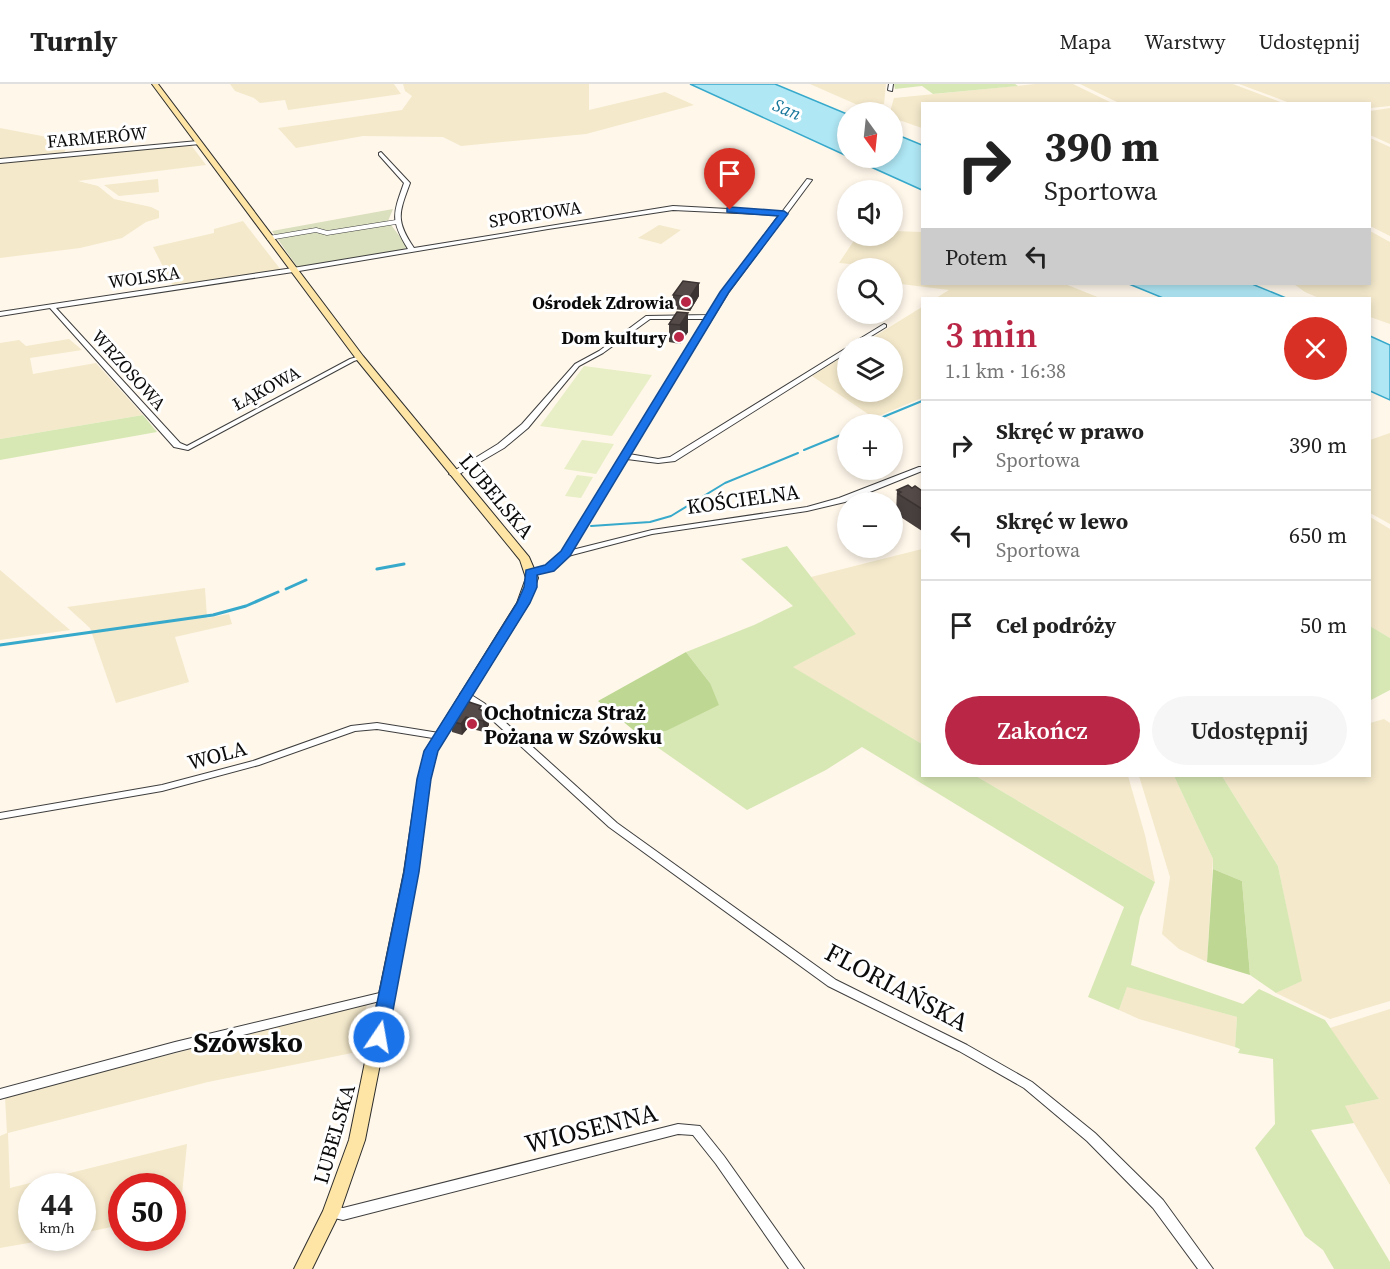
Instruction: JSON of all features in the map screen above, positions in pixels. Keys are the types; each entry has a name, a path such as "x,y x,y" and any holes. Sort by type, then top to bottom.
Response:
{"main road":[{"name":"LUBELSKA","path":"155,84 360,358 453,474 522,555 531,573 531,587 523,603 439,736 427,765 411,872 357,1140 331,1212 303,1269"}],"street":[{"name":"FARMERÓW","path":"0,161 198,143"},
{"path":"381,154 406,183 396,222 398,229 412,249"},
{"path":"531,573 549,568 566,554 742,266 809,180"},
{"name":"SPORTOWA","path":"293,270 673,208 784,214"},
{"path":"269,238 316,230 327,233 396,222"},
{"name":"WOLSKA","path":"0,314 293,270"},
{"name":"WRZOSOWA","path":"51,306 177,445 188,448"},
{"path":"453,474 501,446 525,426 577,365 601,352 648,316 709,317"},
{"path":"868,336 884,326"},
{"path":"625,456 658,461 672,459 837,356"},
{"name":"ŁĄKOWA","path":"188,448 323,374 360,358"},
{"name":"KOŚCIELNA","path":"566,554 659,530 807,509 842,500 921,469"},
{"name":"FLORIAŃSKA","path":"465,694 481,705 613,825 832,983 963,1048 1028,1085 1090,1137 1158,1204 1206,1269"},
{"name":"WOLA","path":"0,816 162,788 256,763 354,728 377,726 439,736"},
{"path":"0,1094 388,995"},
{"name":"WIOSENNA","path":"331,1212 343,1214 678,1129 696,1131 720,1160 797,1269"}],"shaded area":[{"path":"230,84 394,84 401,94 288,110 285,100 260,103 254,98 235,91"},
{"path":"403,84 589,84 589,110 665,92 694,105 586,134 461,146 443,137 363,136 296,148 278,128 402,110 412,96 405,91"},
{"path":"810,84 886,84 884,102 851,102"},
{"path":"1035,84 1073,84 1110,102 921,102 921,128 903,121 903,102 893,102 894,98"},
{"path":"1080,84 1233,84 1280,102 1117,102"},
{"path":"1239,84 1390,84 1390,106 1371,108 1371,102 1287,102"},
{"path":"1390,108 1390,144 1371,135 1371,111"},
{"path":"0,128 68,141 64,154 0,160"},
{"path":"1371,138 1390,147 1390,236 1371,226"},
{"path":"191,145 206,165 78,181 98,186 114,199 151,207 159,211 159,218 146,222 122,238 80,248 0,258 0,163"},
{"path":"158,179 159,192 119,196 104,185"},
{"path":"243,221 281,270 173,286 153,247 214,233 214,229"},
{"path":"659,225 681,230 661,244 638,238"},
{"path":"903,231 921,232 921,285 1068,285 1098,297 938,297 949,290 903,284 903,258 842,258 850,246 903,246"},
{"path":"1371,232 1390,242 1390,324 1371,317 1371,297 1317,297 1295,285 1371,285"},
{"path":"921,308 921,398 884,414 868,414 850,402 903,402 903,336 875,336 895,324 903,324 903,319"},
{"path":"69,339 82,350 30,358 33,374 96,363 143,415 0,439 0,343 19,340 26,346"},
{"path":"837,360 837,393 812,376"},
{"path":"1390,433 1390,524 1371,514 1371,440"},
{"path":"1371,518 1390,529 1390,638 1371,627"},
{"path":"921,549 921,743 792,667 855,634 811,577 886,558 903,558 903,554"},
{"path":"0,570 70,630 0,640"},
{"path":"205,588 207,618 229,614 232,624 175,637 189,682 116,703 90,628 67,607"},
{"path":"1384,719 1390,723 1390,1001 1330,1019 1276,993 1301,981 1278,866 1223,777 1371,777 1371,723"},
{"path":"978,777 1128,777 1145,835 1155,882"},
{"path":"1139,777 1174,777 1213,859 1207,962 1179,949 1162,934 1170,877"},
{"path":"1127,986 1237,1017 1235,1047 1139,1019 1119,1010"},
{"path":"367,1004 357,1052 208,1082 8,1133 10,1188 18,1186 18,1245 0,1248 0,1136 7,1133 5,1097"},
{"path":"1390,1009 1390,1185 1344,1106 1379,1099 1330,1028"},
{"path":"187,1144 184,1173 108,1173 108,1228 96,1230 96,1173 70,1173"}],"green space":[{"path":"894,84 1015,84 1018,86 933,94 922,86 895,89"},
{"path":"393,209 388,221 407,246 404,249 298,268 272,231"},
{"path":"584,366 652,375 612,436 540,426"},
{"path":"143,415 157,432 0,460 0,439"},
{"path":"582,440 614,444 596,474 564,469"},
{"path":"577,475 593,477 581,498 565,496"},
{"path":"787,546 856,634 793,667 921,743 921,777 978,777 1155,882 1140,917 1131,965 1243,1004 1259,989 1325,1020 1379,1099 1345,1106 1354,1123 1311,1130 1390,1262 1390,1269 1334,1269 1323,1250 1305,1236 1255,1148 1275,1124 1273,1059 1238,1053 1240,1049 1235,1047 1237,1017 1127,987 1119,1010 1088,997 1124,907 862,747 826,770 747,810 637,733 666,731 710,683 686,652 754,625 793,606 741,559"},
{"path":"1371,627 1390,638 1390,690 1371,700"},
{"path":"686,652 710,683 719,705 666,731 637,733 598,701"},
{"path":"1174,777 1223,777 1278,866 1302,981 1276,993 1250,975 1242,881 1213,869 1213,859"},
{"path":"1213,869 1242,881 1250,975 1207,962"}],"water":[{"name":"San","path":"690,84 775,84 837,110 837,151"},
{"path":"903,137 921,145 921,190 873,168 903,168"},
{"path":"1131,285 1254,285 1284,297 1161,297"},
{"path":"1371,336 1390,345 1390,400 1371,391"}],"building":[{"path":"683,281 699,283 690,297 673,295"},
{"path":"677,312 688,313 680,325 669,324"},
{"path":"908,485 921,490 921,508 903,497 903,492 897,490"},
{"path":"466,701 481,706 479,709 488,714 483,721 466,717 461,724 450,721"}],"waterway":[{"path":"890,414 921,401"},
{"path":"804,450 837,436"},
{"path":"591,526 650,522 671,516 725,483 798,453"},
{"path":"377,569 404,564"},
{"path":"286,589 306,580"},
{"path":"0,645 213,615 246,606 278,592"}],"place":[{"name":"Ośrodek Zdrowia","path":"686,302"},
{"name":"Dom kultury","path":"679,337"},
{"name":"Ochotnicza Straż Pożana w Szówsku","path":"472,724"}],"district":[{"name":"Szówsko","path":"248,1042"}],"route":[{"path":"379,1037 411,872 424,779 431,751 451,715 527,596 531,587 531,573 553,566 566,554 725,292 742,266 784,214 730,210"}]}
